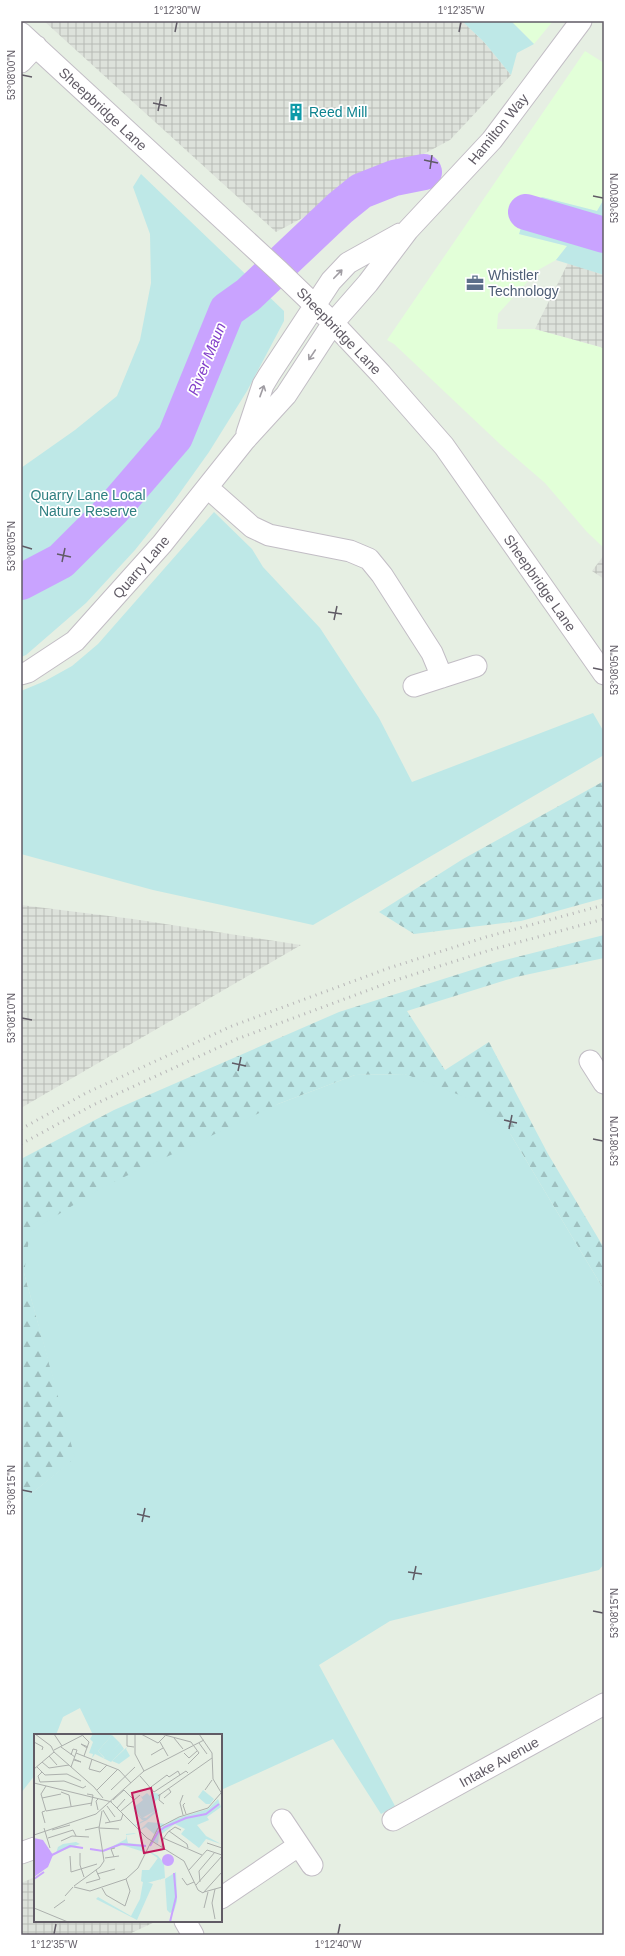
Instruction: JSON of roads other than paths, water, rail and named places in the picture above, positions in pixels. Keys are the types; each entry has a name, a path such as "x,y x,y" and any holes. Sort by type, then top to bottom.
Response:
{"street":[{"name":"Hamilton Way","path":"333,323 368,284 408,230 492,140 581,21"},
{"path":"21,62 28,40"},
{"name":"Sheepbridge Lane","path":"28,40 262,255 333,323 444,446 604,674"},
{"name":"Hamilton Way","path":"314,304 331,281 348,263 408,230"},
{"name":"Quarry Lane","path":"244,441 263,386 314,304"},
{"name":"Quarry Lane","path":"21,674 28,672 75,641 121,591 208,488 244,441 286,395 333,323"},
{"path":"208,488 252,527 269,535 350,552 369,559 382,575 432,653 442,677"},
{"path":"414,686 476,666"},
{"path":"590,1062 604,1083"},
{"name":"Intake Avenue","path":"393,1820 604,1704"},
{"path":"282,1820 312,1865"},
{"path":"222,1897 298,1846"},
{"path":"21,1853 34,1848"}],"waterway":[{"name":"River Maun","path":"21,582 61,561 113,509 175,437 227,310 248,295 340,208 361,191 394,178 424,172"},
{"name":"River Maun","path":"526,212 604,235"}],"railway":[{"path":"21,1129 86,1093 232,1026 389,968 486,937 604,905"},
{"path":"21,1144 93,1105 237,1039 393,981 490,950 604,919"}],"place":[{"name":"Reed Mill","path":"296,112"},
{"name":"Whistler Technology","path":"475,283"}],"park label":[{"name":"Quarry Lane Local Nature Reserve","path":"88,504"}]}
